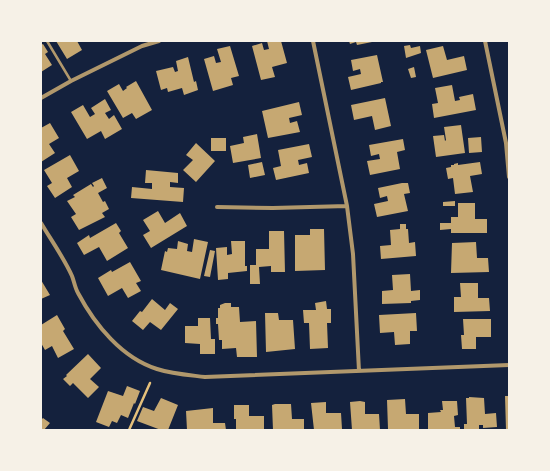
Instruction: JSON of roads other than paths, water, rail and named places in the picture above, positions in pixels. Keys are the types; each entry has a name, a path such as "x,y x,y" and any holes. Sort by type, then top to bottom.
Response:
{"street":[{"path":"41,98 71,81 142,46 159,41"},
{"path":"313,41 347,206 353,254 359,371"},
{"path":"485,41 506,143 509,177"},
{"path":"217,208 347,206"},
{"path":"41,223 72,276 77,291 90,314 111,339 139,361 156,369 175,374 205,377 509,365"}],"lane":[{"path":"47,41 71,81"}]}
